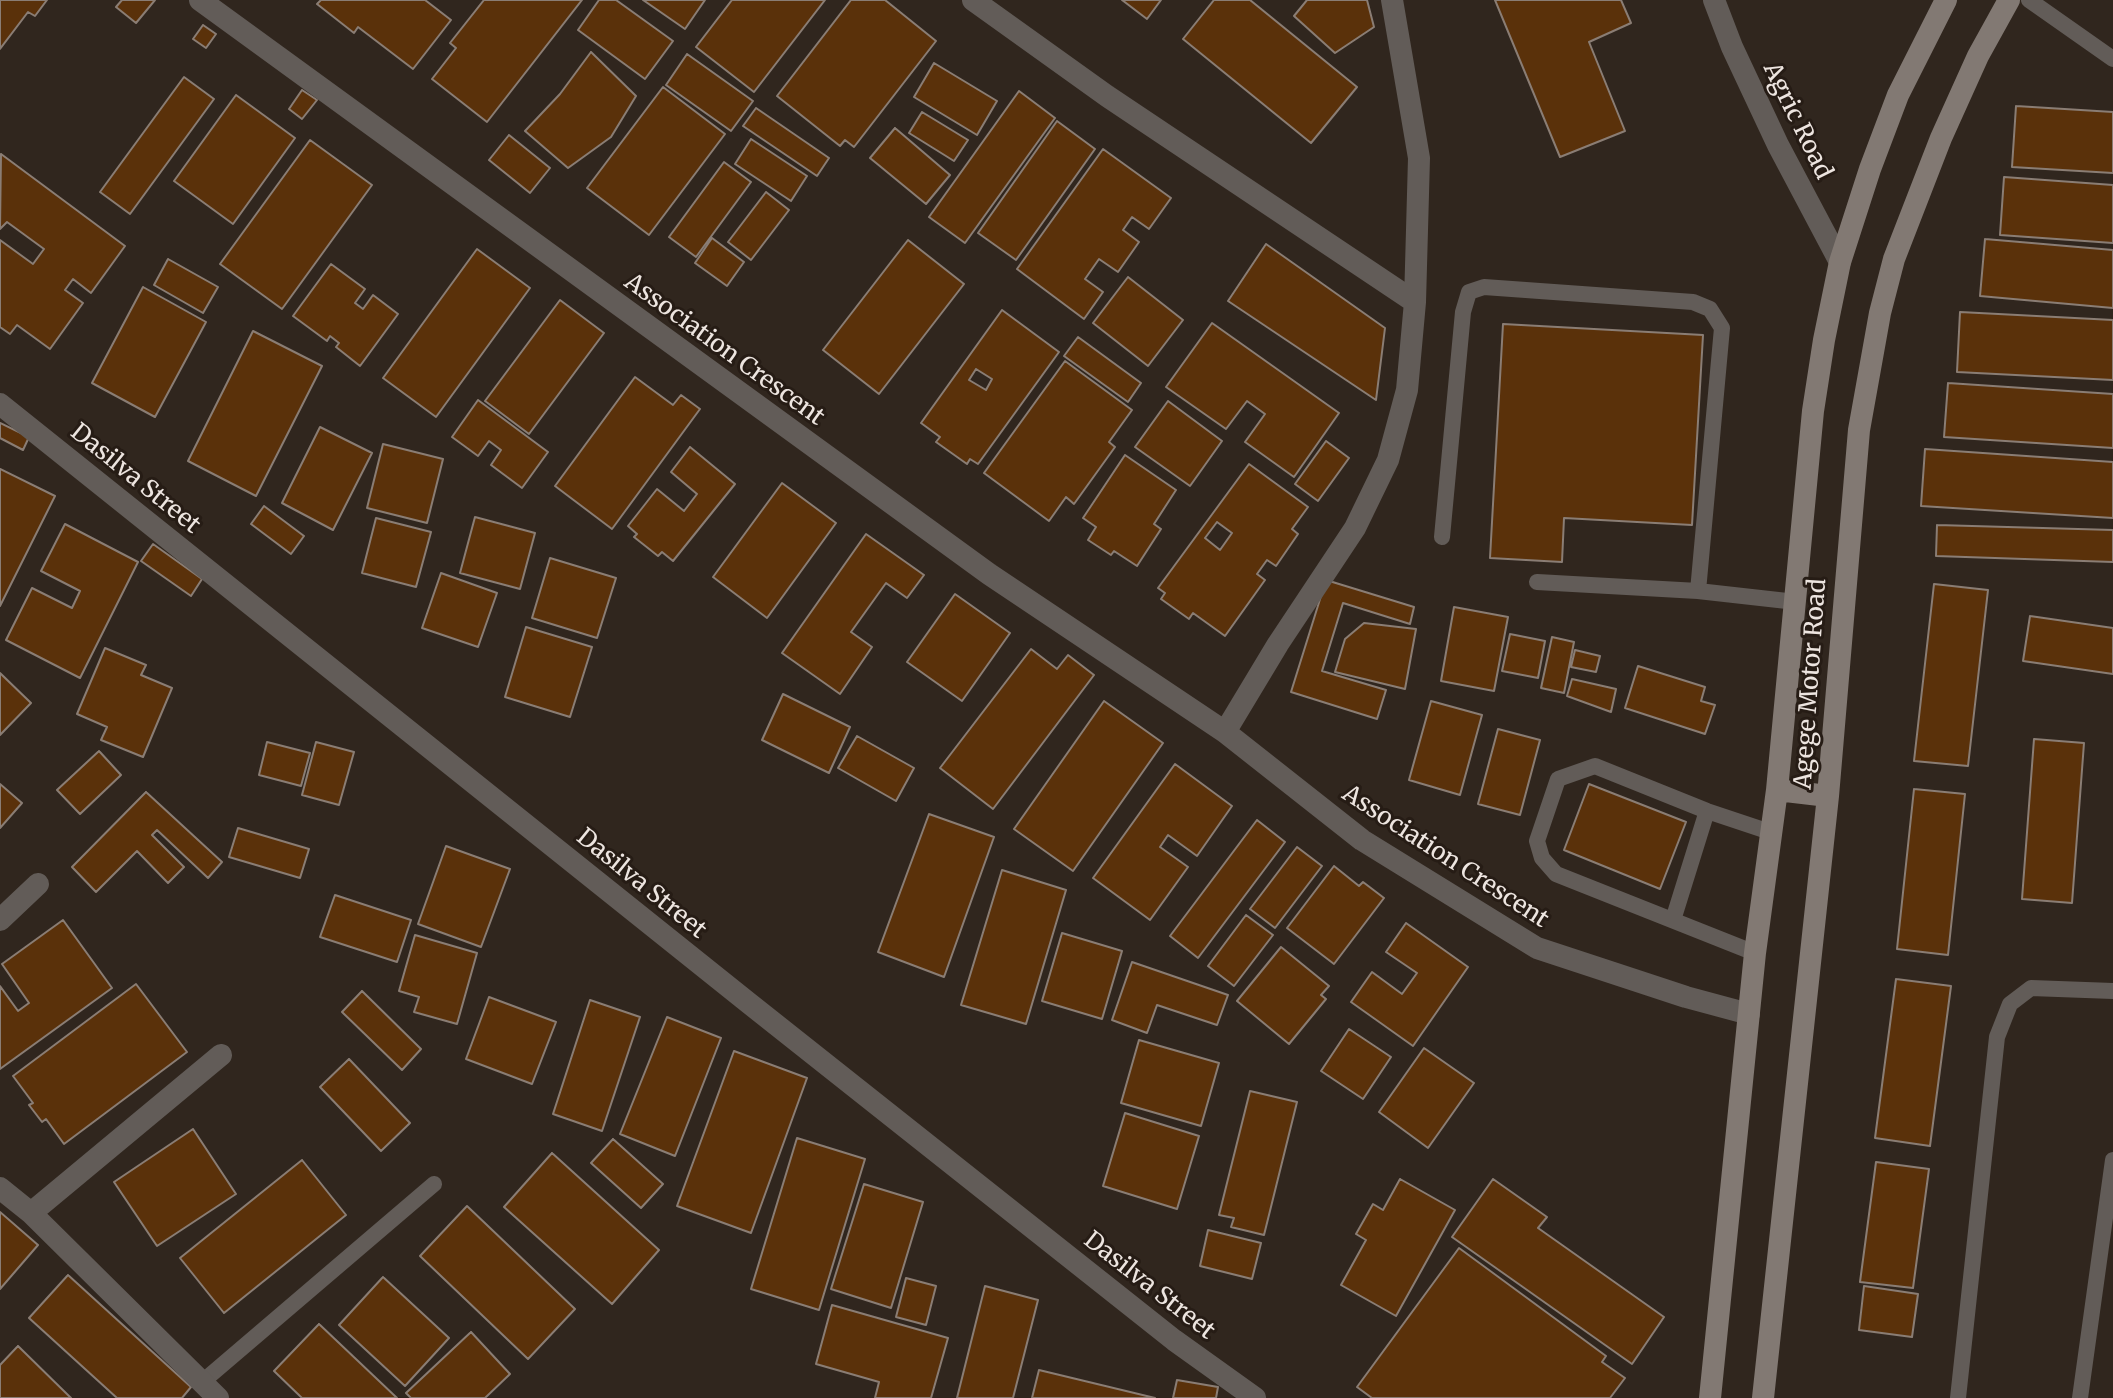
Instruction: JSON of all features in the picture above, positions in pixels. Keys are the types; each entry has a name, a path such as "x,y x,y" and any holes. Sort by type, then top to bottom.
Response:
{"main road":[{"name":"Agege Motor Road","path":"1710,1398 1755,953 1777,790 1813,411 1824,340 1840,262 1898,95 1946,0"},
{"name":"Agege Motor Road","path":"1763,1398 1828,796 1859,430 1880,313 1894,259 1941,138 1978,56 2009,0"},
{"path":"1777,790 1828,796"}],"street":[{"name":"Association Crescent","path":"200,0 989,574 1225,732 1362,840 1537,948 1686,997 1749,1014"},
{"path":"973,0 1107,96 1415,302"},
{"path":"1225,732 1278,644 1355,528 1388,460 1407,390 1415,302 1419,158 1392,0"},
{"name":"Agric Road","path":"1714,0 1732,47 1778,145 1840,262"},
{"name":"Dasilva Street","path":"0,404 1174,1340 1255,1398"},
{"path":"0,920 38,884"},
{"path":"31,1213 221,1055"},
{"path":"0,1188 31,1213 210,1390"}],"lane":[{"path":"2029,0 2113,59"},
{"path":"1442,537 1463,312 1469,292 1484,287 1693,302 1710,309 1722,328 1698,591"},
{"path":"1537,582 1698,591 1796,602"},
{"path":"1755,953 1556,874 1542,858 1537,841 1558,779 1595,766 1707,811 1770,832"},
{"path":"1673,920 1707,811"},
{"path":"1958,1398 1997,1037 2010,1004 2031,988 2113,991"},
{"path":"2080,1398 2113,1160"},
{"path":"210,1390 434,1184"}],"building":[{"path":"0,0 47,0 35,16 28,12 0,49"},
{"path":"122,0 155,0 136,23 116,7"},
{"path":"321,0 425,0 451,20 413,69 358,27 354,33 317,4"},
{"path":"484,0 582,0 487,122 432,79 456,48 450,43"},
{"path":"599,0 616,0 673,41 645,79 578,30"},
{"path":"643,0 705,0 685,29"},
{"path":"732,0 825,0 754,92 696,47"},
{"path":"851,0 885,0 936,41 854,147 845,140 840,146 777,96"},
{"path":"1122,0 1161,0 1147,19"},
{"path":"1214,0 1250,0 1357,87 1311,143 1183,39"},
{"path":"1307,0 1367,0 1374,27 1335,53 1294,16"},
{"path":"1495,0 1621,0 1631,23 1589,42 1625,131 1560,157"},
{"path":"203,25 216,34 206,48 193,39"},
{"path":"591,52 636,96 611,137 568,168 525,131 560,94"},
{"path":"687,54 753,101 731,131 666,85"},
{"path":"934,63 997,101 977,135 914,97"},
{"path":"184,77 214,99 130,214 100,192"},
{"path":"663,87 725,134 649,235 587,188"},
{"path":"302,90 317,100 302,119 289,109"},
{"path":"1019,91 1055,118 965,243 929,217"},
{"path":"236,95 295,138 233,224 174,181"},
{"path":"2016,106 2113,112 2113,173 2012,167"},
{"path":"756,108 829,158 817,176 743,126"},
{"path":"922,112 968,140 954,161 909,133"},
{"path":"1057,121 1095,149 1016,260 978,233"},
{"path":"895,128 950,175 926,204 870,158"},
{"path":"509,135 550,168 530,193 489,160"},
{"path":"751,139 807,176 791,201 735,164"},
{"path":"310,140 372,185 282,309 220,264"},
{"path":"1103,149 1171,198 1149,229 1132,217 1123,230 1139,242 1118,272 1099,259 1085,279 1103,292 1084,319 1017,269"},
{"path":"1,154 125,246 91,293 73,279 65,290 83,303 50,349 17,325 10,334 0,327 0,240 33,264 44,249 7,222 0,229"},
{"path":"724,162 751,182 696,257 669,237"},
{"path":"2004,177 2113,185 2113,243 2000,235"},
{"path":"766,192 789,210 751,260 728,242"},
{"path":"712,238 744,262 727,286 695,263"},
{"path":"1985,239 2113,250 2113,308 1980,296"},
{"path":"908,240 964,284 879,394 823,350"},
{"path":"1266,244 1385,328 1376,400 1228,301"},
{"path":"477,249 530,288 436,417 383,378"},
{"path":"168,259 218,287 203,313 154,285"},
{"path":"331,264 365,289 355,303 363,309 373,295 398,314 360,366 336,347 339,343 330,336 327,341 293,316"},
{"path":"1128,277 1183,320 1148,366 1093,323"},
{"path":"143,287 206,322 155,417 92,383"},
{"path":"560,300 604,333 529,434 485,401"},
{"path":"1002,310 1059,352 978,464 970,459 967,464 936,442 940,437 921,423","holes":["976,369 992,379 986,390 969,380"]},
{"path":"1960,312 2113,320 2113,380 1957,372"},
{"path":"1212,323 1339,413 1294,477 1245,442 1265,414 1247,401 1226,429 1166,387"},
{"path":"1503,324 1703,335 1692,525 1564,518 1562,562 1490,558"},
{"path":"253,331 322,366 256,496 188,461"},
{"path":"1078,337 1141,383 1128,402 1064,356"},
{"path":"1065,361 1132,410 1109,442 1115,447 1074,504 1066,497 1049,521 984,473"},
{"path":"635,377 673,405 681,395 700,409 612,529 555,486"},
{"path":"1948,383 2113,394 2113,448 1944,437"},
{"path":"478,400 548,452 522,488 491,465 501,450 489,441 478,456 452,437"},
{"path":"1168,401 1222,441 1190,486 1135,447"},
{"path":"0,423 29,437 23,450 0,438"},
{"path":"320,427 372,453 333,530 282,503"},
{"path":"1326,441 1349,458 1318,501 1295,484"},
{"path":"383,444 443,459 427,523 367,508"},
{"path":"690,447 735,484 673,561 662,552 658,556 634,537 637,534 628,526 657,489 684,511 697,494 671,472"},
{"path":"1925,449 2113,462 2113,518 1921,506"},
{"path":"1125,455 1176,490 1154,524 1161,529 1137,566 1114,551 1111,555 1088,540 1096,527 1083,518"},
{"path":"1249,464 1308,507 1292,529 1298,534 1276,566 1267,560 1257,574 1265,580 1225,636 1193,613 1189,619 1161,599 1165,593 1158,588","holes":["1217,522 1232,533 1220,550 1205,538"]},
{"path":"0,469 55,496 0,606"},
{"path":"782,483 836,523 767,618 713,577"},
{"path":"264,506 304,536 291,554 251,524"},
{"path":"475,517 535,533 520,589 460,573"},
{"path":"376,518 431,532 416,587 362,573"},
{"path":"65,524 138,562 80,678 6,640 32,588 72,608 80,591 41,571"},
{"path":"1937,525 2113,530 2113,562 1936,556"},
{"path":"866,534 924,575 907,598 886,583 851,632 872,647 840,694 782,653"},
{"path":"153,544 202,579 191,596 141,561"},
{"path":"550,558 616,578 597,638 532,618"},
{"path":"441,573 497,593 478,647 422,628"},
{"path":"1326,580 1414,607 1410,624 1343,603 1322,671 1386,690 1377,719 1291,692"},
{"path":"1934,584 1988,590 1968,766 1914,761"},
{"path":"955,594 1010,633 962,701 907,662"},
{"path":"1454,607 1508,617 1494,691 1441,681"},
{"path":"2030,616 2113,628 2113,674 2023,661"},
{"path":"1364,623 1416,629 1405,689 1335,672 1345,639"},
{"path":"526,627 592,647 570,717 505,697"},
{"path":"1510,634 1545,641 1538,678 1502,671"},
{"path":"1552,637 1574,642 1564,693 1541,688"},
{"path":"105,648 146,665 141,675 172,688 143,757 101,740 107,727 77,714"},
{"path":"1031,649 1057,669 1068,655 1094,675 993,809 940,768"},
{"path":"1575,650 1600,656 1596,672 1571,667"},
{"path":"1638,666 1705,687 1701,701 1715,705 1705,734 1625,708"},
{"path":"0,673 31,703 0,735"},
{"path":"1572,679 1616,689 1611,712 1567,696"},
{"path":"783,694 850,727 829,773 762,740"},
{"path":"1104,701 1163,743 1073,871 1014,829"},
{"path":"1431,701 1482,715 1460,795 1409,780"},
{"path":"1498,729 1540,740 1520,815 1478,804"},
{"path":"857,736 914,768 896,801 838,768"},
{"path":"2034,739 2084,743 2072,903 2022,899"},
{"path":"267,742 310,753 301,786 259,775"},
{"path":"316,742 354,752 339,805 302,795"},
{"path":"99,751 121,775 80,814 57,790"},
{"path":"1175,764 1232,806 1197,856 1168,835 1160,847 1188,867 1150,920 1093,878"},
{"path":"0,784 22,803 0,828"},
{"path":"1589,784 1686,822 1660,889 1564,850"},
{"path":"1914,789 1965,794 1948,955 1897,949"},
{"path":"146,792 222,862 208,878 157,830 152,835 184,867 168,883 137,851 96,892 72,867"},
{"path":"929,814 994,837 944,977 878,952"},
{"path":"1257,820 1285,842 1198,958 1170,936"},
{"path":"238,828 309,849 300,878 229,857"},
{"path":"446,846 510,869 481,947 418,924"},
{"path":"1297,847 1322,866 1275,928 1250,909"},
{"path":"1334,866 1359,886 1363,882 1384,898 1334,964 1287,928"},
{"path":"1002,870 1066,890 1026,1024 961,1005"},
{"path":"335,895 411,920 397,962 320,937"},
{"path":"1246,915 1273,935 1234,986 1208,966"},
{"path":"63,920 112,988 0,1069 0,986 18,1011 29,1003 2,964"},
{"path":"1406,923 1468,967 1413,1046 1351,1002 1372,972 1402,994 1417,973 1386,952"},
{"path":"1062,933 1122,951 1102,1019 1042,1001"},
{"path":"415,935 477,953 457,1024 414,1012 419,997 399,991"},
{"path":"1281,947 1329,986 1321,995 1326,999 1289,1044 1237,1001"},
{"path":"1132,962 1228,995 1217,1025 1157,1005 1147,1033 1112,1020"},
{"path":"1896,979 1951,986 1930,1146 1875,1138"},
{"path":"136,984 187,1052 64,1144 46,1119 42,1122 29,1105 33,1103 13,1076"},
{"path":"362,991 421,1049 402,1070 342,1012"},
{"path":"489,997 556,1022 532,1084 466,1059"},
{"path":"590,1000 640,1017 602,1131 553,1114"},
{"path":"667,1017 721,1038 675,1156 620,1134"},
{"path":"1349,1029 1391,1057 1363,1099 1321,1071"},
{"path":"1139,1040 1219,1063 1201,1126 1121,1103"},
{"path":"1424,1048 1474,1083 1428,1148 1379,1112"},
{"path":"734,1051 807,1078 751,1233 677,1206"},
{"path":"349,1059 410,1123 381,1151 320,1087"},
{"path":"1250,1091 1297,1102 1264,1235 1231,1227 1234,1218 1219,1215"},
{"path":"1125,1113 1199,1136 1177,1209 1103,1186"},
{"path":"193,1129 236,1194 157,1246 114,1182"},
{"path":"797,1138 865,1159 819,1310 751,1289"},
{"path":"613,1139 663,1184 641,1208 591,1163"},
{"path":"552,1153 659,1250 612,1304 504,1207"},
{"path":"302,1160 346,1215 224,1313 180,1258"},
{"path":"1876,1162 1929,1169 1913,1288 1860,1282"},
{"path":"1400,1179 1455,1210 1396,1316 1341,1285 1366,1240 1356,1234 1373,1204 1383,1210"},
{"path":"1493,1179 1547,1217 1538,1228 1664,1317 1632,1364 1452,1237"},
{"path":"864,1184 923,1202 891,1308 831,1289"},
{"path":"467,1206 575,1309 528,1359 420,1256"},
{"path":"0,1212 38,1245 0,1289"},
{"path":"1208,1230 1261,1243 1252,1279 1200,1266"},
{"path":"1459,1248 1606,1356 1602,1362 1625,1378 1610,1398 1372,1398 1357,1387"},
{"path":"68,1275 191,1387 182,1398 117,1398 29,1318"},
{"path":"383,1277 449,1338 405,1386 339,1325"},
{"path":"906,1278 936,1286 926,1325 896,1317"},
{"path":"985,1286 1038,1300 1013,1398 957,1398"},
{"path":"1864,1286 1918,1294 1912,1337 1859,1330"},
{"path":"832,1305 948,1338 931,1398 875,1398 879,1382 816,1364"},
{"path":"319,1324 397,1398 302,1398 274,1371"},
{"path":"471,1332 510,1374 485,1398 411,1398 406,1393"},
{"path":"18,1346 71,1398 0,1398 0,1365"},
{"path":"1039,1370 1155,1398 1032,1398"},
{"path":"1177,1380 1218,1387 1216,1398 1173,1398"}]}
